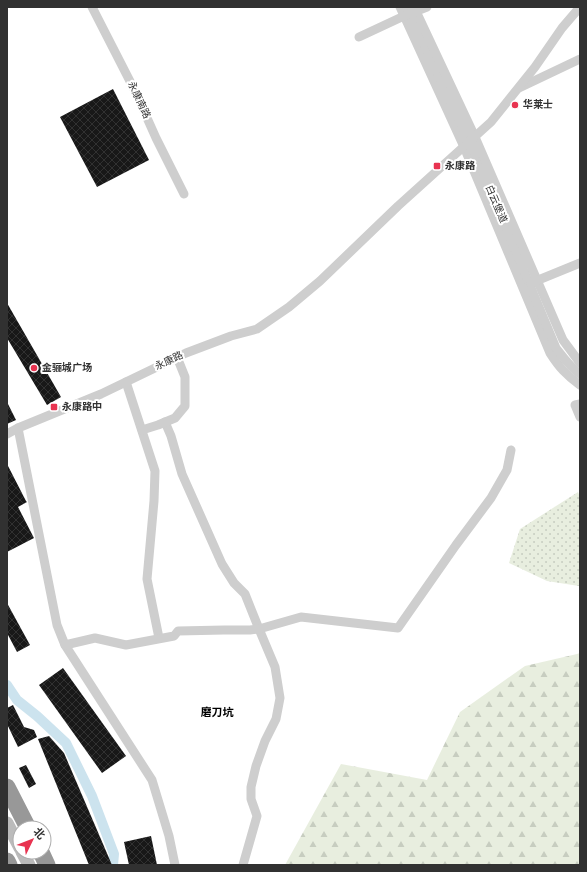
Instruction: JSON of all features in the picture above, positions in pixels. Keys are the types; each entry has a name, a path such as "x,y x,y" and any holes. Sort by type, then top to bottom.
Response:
{"highway":[{"path":"7,787 24,820"},
{"path":"7,861 9,865"}],"street":[{"name":"永康南路","path":"92,7 135,91 156,138 184,194"},
{"path":"400,7 464,147 550,353 560,368 580,385"},
{"name":"白云堡道","path":"407,7 477,158 556,348 565,360 580,374"},
{"path":"359,38 415,9 427,7"},
{"name":"永康路","path":"7,434 18,428 101,394 177,357 231,336 257,329 289,307 320,281 398,206 491,122 535,67 562,28 580,8"},
{"path":"415,9 475,137 563,340 580,363"},
{"path":"516,90 580,59"},
{"path":"522,287 580,262"},
{"path":"142,430 175,418 185,406 185,377 177,357"},
{"path":"126,382 154,471 154,501 146,579 159,638"},
{"path":"580,404 575,405 580,417"},
{"path":"166,422 182,474 222,564 234,583 245,594 276,666 280,698 276,719 256,766 251,787 251,799 257,816 243,865"},
{"path":"18,428 57,625 65,645 152,780 169,836 175,865"},
{"path":"65,645 94,638 126,645 174,636 178,631 259,629 301,617 398,628 491,498 507,470 511,450"}],"green space":[{"path":"578,492 580,497 580,588 579,586 547,581 509,563 520,529"},
{"path":"580,653 580,865 285,865 341,764 427,780 460,712 525,666"}],"building":[{"path":"113,89 149,160 97,187 60,117"},
{"name":"金骊城广场","path":"7,303 61,397 47,405 7,338"},
{"path":"7,402 16,420 7,424"},
{"path":"7,464 27,502 18,507 34,538 7,552"},
{"path":"7,603 30,645 17,652 7,633"},
{"path":"63,668 126,756 102,773 39,685"},
{"path":"13,705 24,727 34,730 37,737 18,747 7,724 7,708"},
{"path":"49,736 64,753 112,865 89,865 38,739"},
{"path":"26,765 36,784 29,788 19,768"},
{"path":"151,836 157,865 129,865 124,842"}],"waterway":[{"path":"7,685 17,700 66,743 92,796 114,854 113,865"}],"place":[{"name":"华莱士","path":"515,105"},
{"name":"永康路","path":"437,166"},
{"name":"金骊城广场","path":"34,368"},
{"name":"永康路中","path":"54,407"}],"district":[{"name":"磨刀坑","path":"217,712"}]}
